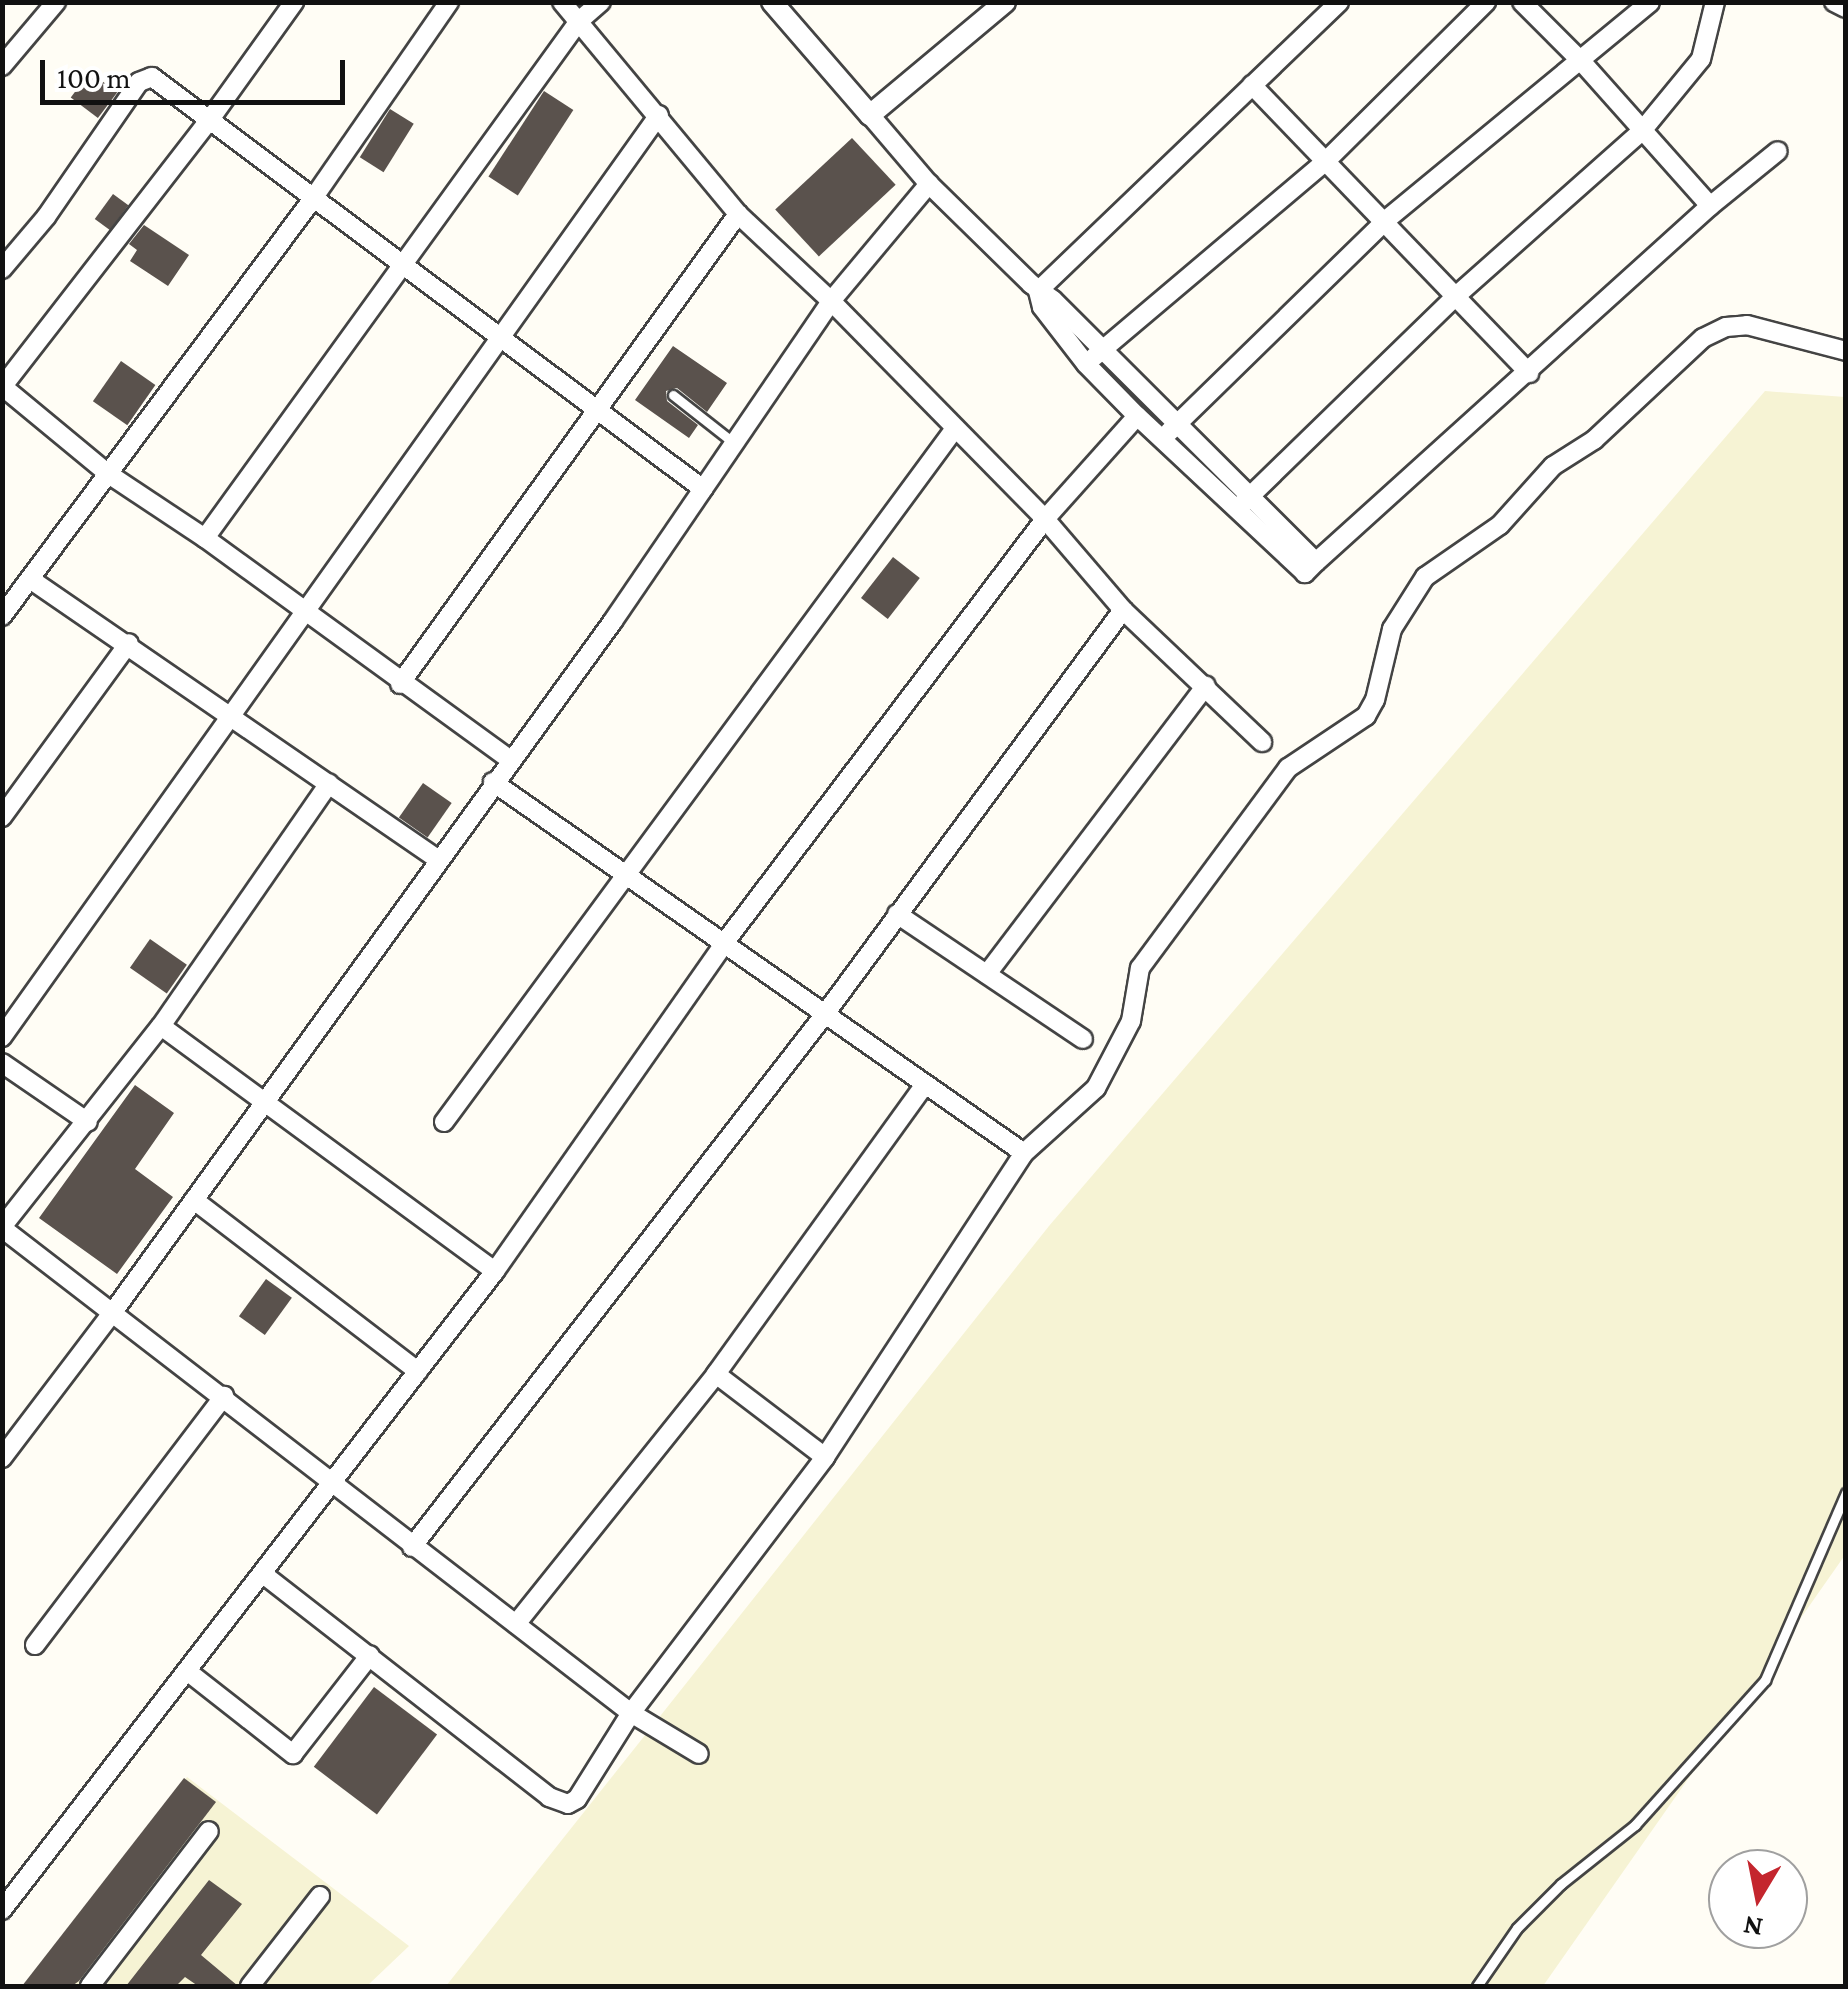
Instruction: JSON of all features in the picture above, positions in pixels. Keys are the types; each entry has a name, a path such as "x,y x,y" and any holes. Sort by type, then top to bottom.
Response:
{"street":[{"path":"2,66 56,2"},
{"path":"294,2 210,118 3,386 107,473 205,538 400,684 510,759"},
{"path":"2,616 312,200 449,2"},
{"path":"562,2 738,214 831,301 1044,519 1123,610 1262,742"},
{"path":"205,538 579,21 601,2"},
{"path":"772,2 929,184 1038,291 1053,300 1176,426 1305,573 1710,206 1778,151"},
{"path":"870,116 1004,2"},
{"path":"1038,291 1339,2"},
{"path":"1086,364 1328,159 1486,2"},
{"path":"1522,2 1582,61 1710,206"},
{"path":"1162,440 1386,220 1650,2"},
{"path":"1243,503 1456,296 1641,132 1701,59 1716,2"},
{"path":"1834,2 1846,8"},
{"path":"2,269 46,217 144,78 159,79 312,200 404,264 703,488"},
{"path":"1252,86 1328,159 1529,373"},
{"path":"2,1037 659,115"},
{"path":"2,1458 114,1312 703,488 831,301 929,184"},
{"path":"400,684 738,214"},
{"path":"1038,291 1042,307 1086,364 1162,440 1243,503"},
{"path":"263,1574 558,1802 568,1804 577,1798 631,1713 826,1457 1024,1153 1096,1088 1131,1022 1140,968 1288,768 1366,716 1375,700 1392,629 1425,576 1500,525 1552,466 1594,440 1703,338 1726,327 1748,326 1846,351"},
{"path":"2,1910 494,1271 725,942 1044,519 1138,416"},
{"path":"444,1122 953,430"},
{"path":"30,579 129,643 438,859"},
{"path":"412,1547 825,1014 1123,610"},
{"path":"2,818 129,643"},
{"path":"986,974 1206,686"},
{"path":"493,782 1024,1153"},
{"path":"329,783 161,1026 2,1227 631,1713 699,1754"},
{"path":"896,914 1083,1039"},
{"path":"161,1026 494,1271"},
{"path":"2,1063 88,1122"},
{"path":"516,1624 716,1374 925,1084"},
{"path":"194,1200 418,1371"},
{"path":"716,1374 826,1457"},
{"path":"35,1645 224,1396"},
{"path":"188,1671 293,1754 370,1655"},
{"path":"90,1986 209,1831"},
{"path":"250,1986 320,1896"}],"lane":[{"path":"672,395 734,442"},
{"path":"1477,1986 1517,1928 1561,1884 1635,1825 1764,1680 1846,1493"}],"shaded area":[{"path":"1765,391 1845,397 1845,1555 1543,1986 446,1986 1049,1226"},
{"path":"187,1777 409,1946 367,1986 30,1986"}],"building":[{"path":"90,72 117,92 98,118 71,98"},
{"path":"544,91 573,110 518,196 488,177"},
{"path":"390,109 414,124 384,172 360,157"},
{"path":"852,138 896,185 819,256 775,210"},
{"path":"113,194 128,205 110,230 95,219"},
{"path":"144,225 189,255 168,286 130,261 137,250 129,244"},
{"path":"673,346 727,383 707,412 677,388 666,391 667,401 698,425 689,438 635,400"},
{"path":"121,361 155,385 127,425 93,401"},
{"path":"893,557 920,578 888,619 861,598"},
{"path":"423,783 452,803 428,837 399,817"},
{"path":"150,939 187,965 167,993 130,968"},
{"path":"135,1085 174,1113 135,1169 173,1197 117,1274 39,1218"},
{"path":"266,1279 292,1298 265,1335 239,1316"},
{"path":"374,1687 437,1735 377,1814 314,1767"},
{"path":"184,1778 216,1802 79,1981 72,1986 22,1986"},
{"path":"209,1880 242,1904 201,1955 238,1986 198,1986 185,1977 176,1986 126,1986"}]}
